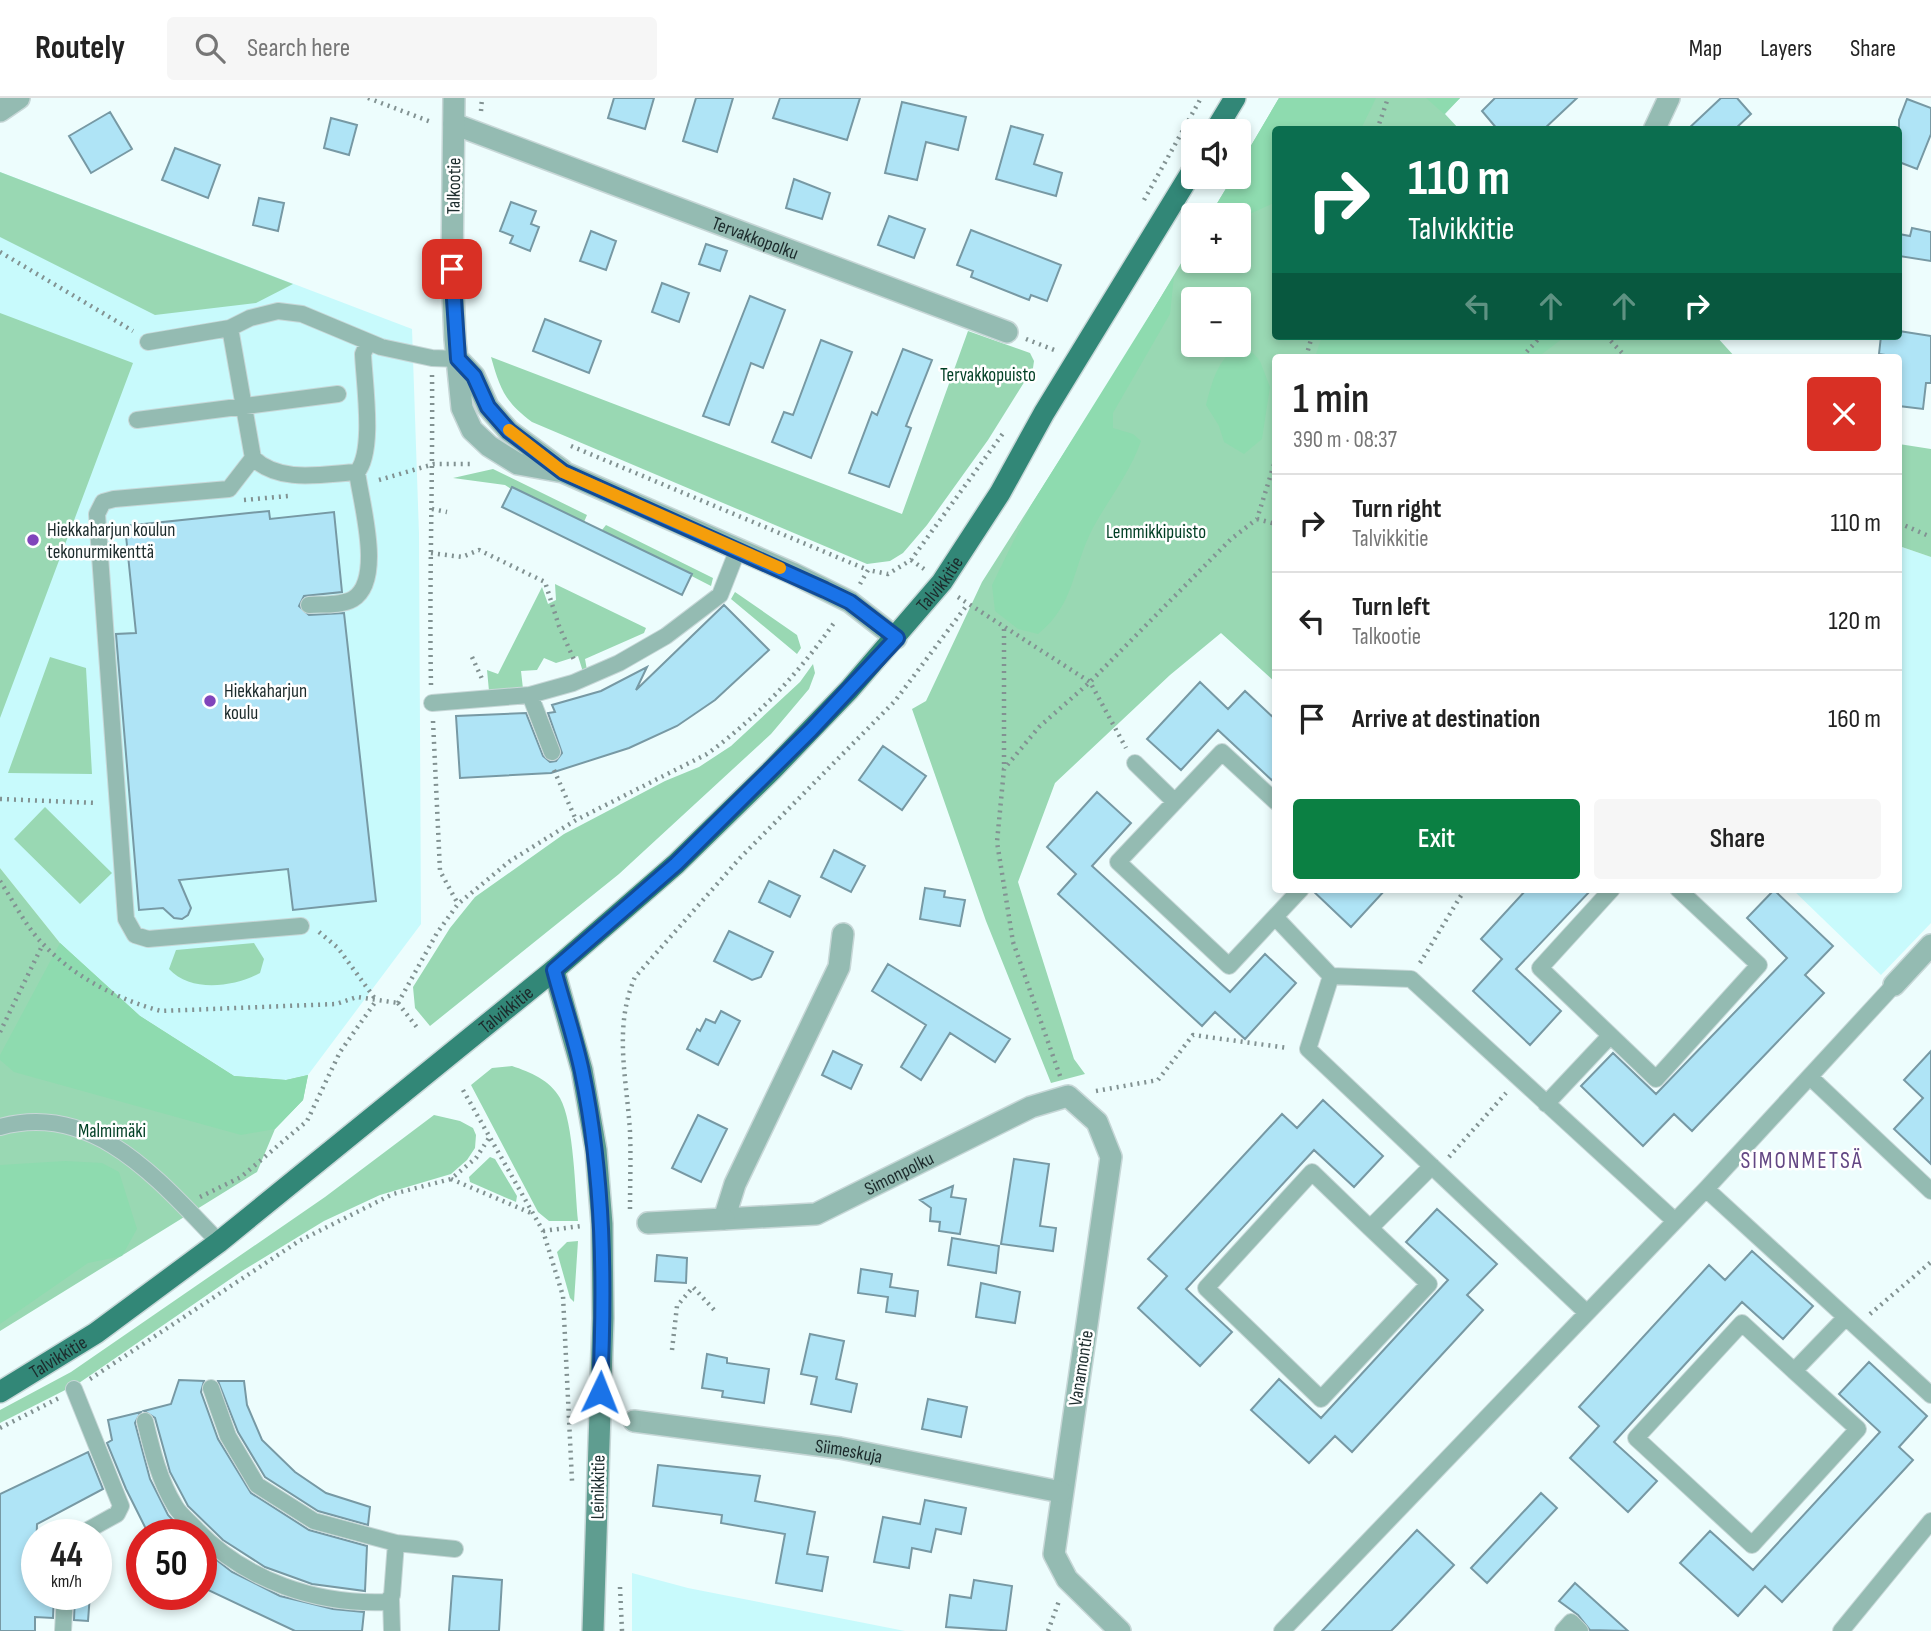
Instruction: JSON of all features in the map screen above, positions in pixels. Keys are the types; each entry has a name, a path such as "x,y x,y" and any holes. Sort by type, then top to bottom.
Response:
{"main road":[{"path":"1222,119 1235,98"},
{"name":"Talvikkitie","path":"0,1392 96,1333 219,1242 554,970 676,864 811,730 897,638 942,582 1000,493 1044,413 1181,189"},
{"name":"Leinikkitie","path":"554,970 582,1070 596,1150 602,1224 603,1318 593,1631"}],"street":[{"path":"0,111 19,98"},
{"name":"Talkootie","path":"454,98 452,269 458,359"},
{"path":"1656,126 1669,98"},
{"name":"Tervakkopolku","path":"454,124 1007,332"},
{"path":"458,359 474,376 488,407 509,431 563,472 850,602 897,638"},
{"path":"724,1219 735,1184 839,967 843,934"},
{"path":"1894,985 1931,945"},
{"name":"Simonpolku","path":"639,1217 724,1219 816,1214 1031,1107 1068,1096"},
{"name":"Vanamontie","path":"1068,1096 1097,1122 1111,1157 1055,1536 1058,1566 1066,1579 1120,1631"},
{"name":"Siimeskuja","path":"634,1420 839,1448 1061,1492"}],"lane":[{"path":"148,342 230,328 250,318 278,311 302,314 368,342 432,358 458,359"},
{"path":"230,328 253,458 263,468 275,473 297,476 357,472"},
{"path":"309,605 346,602 355,598 365,584 371,566 357,472 366,450 363,354 368,342"},
{"path":"137,420 338,394"},
{"path":"253,458 229,489 114,499 103,502 97,514 126,919 135,934 148,939 301,926"},
{"path":"432,703 530,695 582,679 619,663 666,636 720,595 738,549"},
{"path":"530,695 551,752"},
{"path":"1272,799 1222,752 1118,862 1229,966 1297,893"},
{"path":"1135,763 1175,802"},
{"path":"1608,893 1540,968 1656,1079 1759,965 1682,893"},
{"path":"1275,917 1331,976 1411,979 1675,1222"},
{"path":"1331,976 1308,1049 1586,1312"},
{"path":"1282,1631 1675,1222 1894,985"},
{"path":"1546,1104 1610,1036"},
{"path":"1810,1077 1931,1191"},
{"path":"0,1126 18,1122 51,1122 82,1129 118,1146 145,1167 219,1242"},
{"path":"1370,1228 1434,1168"},
{"path":"1312,1172 1370,1228 1429,1284 1321,1399 1206,1288 1312,1172"},
{"path":"1706,1189 1931,1395"},
{"path":"1794,1371 1851,1322"},
{"path":"1742,1323 1794,1371 1858,1429 1752,1545 1636,1438 1742,1323"},
{"path":"211,1388 228,1436 257,1485 314,1521 396,1543 455,1549"},
{"path":"74,1389 121,1506 117,1514 108,1519"},
{"path":"145,1421 155,1464 176,1508 208,1541 242,1566 275,1584 305,1594 382,1602 391,1599"},
{"path":"1841,1631 1931,1521"},
{"path":"392,1631 391,1599 396,1543"},
{"path":"63,1631 64,1610"},
{"path":"1563,1631 1571,1622 1580,1631"}],"path":[{"path":"368,98 431,122"},
{"path":"481,135 482,98"},
{"path":"1142,204 1201,98"},
{"path":"1378,126 1388,98"},
{"path":"0,253 115,318 148,342"},
{"path":"1007,332 1058,352"},
{"path":"1050,363 1064,340"},
{"path":"1525,354 1537,340"},
{"path":"1610,340 1623,354"},
{"path":"567,444 868,570 888,573 911,560 1005,431"},
{"path":"1004,769 1039,727 1090,682 1231,539 1257,519 1272,471"},
{"path":"432,509 447,512"},
{"path":"1257,519 1272,521"},
{"path":"1902,524 1931,537"},
{"path":"431,553 462,557 479,550 545,582 559,626 582,679"},
{"path":"911,560 942,582 967,606 1090,682 1135,763"},
{"path":"398,1003 437,933 458,904 510,862 576,820 707,754 722,743 790,681 850,602 868,570"},
{"path":"639,1217 621,1030 625,1001 635,977 740,858 895,701 967,606"},
{"path":"1004,628 1004,769 997,842 1013,942 1068,1096 1158,1080 1193,1035 1308,1049"},
{"path":"565,765 554,770 576,820"},
{"path":"0,799 118,804"},
{"path":"0,881 43,944 104,989 136,1004 161,1011 336,1004 357,998 398,1003 419,1030"},
{"path":"1411,979 1463,893"},
{"path":"301,926 322,933 329,939 377,1000"},
{"path":"0,1032 43,944"},
{"path":"186,1208 241,1177 307,1121 340,1052 377,1000"},
{"path":"1434,1168 1519,1080"},
{"name":"Leinikkitie","path":"463,1090 543,1231 563,1296 573,1496"},
{"path":"0,1428 74,1389 299,1241 393,1194 451,1179 476,1158 489,1138"},
{"path":"451,1179 532,1214"},
{"path":"1851,1322 1931,1262"},
{"path":"672,1350 677,1306 693,1287 717,1313"}],"shaded area":[{"name":"Hiekkaharjun koulu","path":"0,172 412,329 419,534 421,924 308,1075 286,1080 234,1076 140,1016 60,943 0,868"},
{"path":"1902,547 1931,557 1931,923 1881,975 1796,893 1902,893"},
{"path":"632,1573 688,1588 905,1631 632,1631"}],"green space":[{"name":"Lemmikkipuisto","path":"1279,98 1460,98 1445,114 1456,126 1272,126 1272,340 1720,340 1732,354 1272,354 1272,679 1221,633 1170,675 1055,783 1018,882 1074,1059 1085,1074 1051,1083 986,921 912,709 926,701 982,582 1127,354 1181,263 1181,273 1251,273 1251,203 1217,203 1226,189 1251,189 1251,146"},
{"path":"1279,98 1376,98 1362,126 1272,126 1272,204 1251,213 1251,203 1217,203 1226,189 1251,189 1251,146"},
{"path":"1426,98 1460,98 1444,114"},
{"path":"0,172 293,284 256,303 155,315 0,237"},
{"path":"1174,276 1170,314 1113,413 1113,428 1133,434 1141,441 1136,453 1094,526 1060,610 1038,634 1018,629 995,611 992,585 1030,507"},
{"name":"Hiekkaharjun koulun tekonurmikenttä","path":"0,313 133,363 0,718"},
{"name":"Tervakkopuisto","path":"968,331 1030,353 1034,361 1033,368 988,440 927,525 903,553 890,561 867,564 532,422 515,408 505,394 491,357 902,514"},
{"path":"1321,340 1561,340 1542,354 1316,354"},
{"path":"1251,351 1260,361 1270,387 1262,439 1244,454 1224,442 1219,426 1206,405 1214,377 1226,357 1251,357"},
{"path":"1902,444 1931,449 1931,557 1902,547"},
{"path":"493,469 587,515 584,522 513,487 511,489 505,485 453,478"},
{"path":"606,525 713,578 711,586 602,530"},
{"path":"555,584 646,628 644,633 585,659 587,670 583,672 578,656 556,663 544,658 537,670 521,671 523,689 489,691 487,670 498,674 542,587 548,604 556,600"},
{"path":"735,592 797,635 801,648 797,654 731,599"},
{"path":"50,657 86,668 92,774 8,773"},
{"path":"813,664 815,673 809,689 771,734 619,874 430,1026 415,1008 413,987 450,928 475,897 564,834 665,781 699,767 731,746 800,682"},
{"path":"45,807 112,873 80,904 14,839"},
{"name":"Malmimäki","path":"0,868 60,943 140,1016 234,1076 286,1080 308,1075 303,1100 275,1129 257,1172 0,1331"},
{"path":"60,943 140,1016 234,1076 286,1080 308,1075 303,1100 275,1129 241,1135 14,1072 0,1060 0,1055"},
{"path":"254,943 264,959 260,973 238,982 201,985 178,977 169,969 176,950"},
{"path":"512,1066 545,1082 556,1092 565,1109 571,1140 578,1221 549,1221 538,1212 471,1085 492,1068"},
{"path":"434,1115 460,1121 473,1128 476,1135 475,1148 467,1160 451,1174 380,1195 324,1221 242,1271 79,1383 0,1423 0,1410 71,1372 325,1197"},
{"path":"490,1157 495,1159 517,1196 516,1202 470,1182 469,1177"},
{"path":"65,1161 102,1163 119,1172 137,1229 122,1256 88,1263 0,1324 0,1165"},
{"path":"578,1241 574,1302 570,1298 557,1252 567,1242"}],"building":[{"path":"614,98 654,98 645,129 608,118"},
{"path":"696,98 733,98 717,152 683,141"},
{"path":"780,98 860,98 847,140 773,118"},
{"path":"1495,98 1577,98 1547,126 1495,126 1482,111"},
{"path":"1721,98 1737,98 1751,114 1738,126 1691,126"},
{"path":"1907,99 1931,108 1931,134 1917,169 1902,163 1902,126 1899,126"},
{"path":"902,102 966,117 958,150 926,142 917,180 885,173"},
{"path":"110,112 132,149 91,173 69,136"},
{"path":"331,118 357,125 349,155 324,148"},
{"path":"1011,126 1043,135 1034,164 1062,173 1056,196 996,179"},
{"path":"175,148 220,165 208,198 162,180"},
{"path":"794,179 830,193 822,219 786,208"},
{"path":"259,198 284,203 278,231 253,225"},
{"path":"511,202 536,211 531,224 539,227 530,251 510,243 513,236 500,231"},
{"path":"889,216 925,229 914,258 878,245"},
{"path":"1912,228 1931,232 1931,261 1902,256 1902,235 1910,236"},
{"path":"971,230 1061,265 1047,301 1031,295 1029,300 971,277 973,271 957,265"},
{"path":"591,231 616,241 606,270 580,261"},
{"path":"706,244 727,251 720,271 699,264"},
{"path":"662,283 689,293 679,322 652,312"},
{"path":"750,296 785,310 763,368 751,363 729,425 703,416"},
{"path":"545,319 601,341 589,373 533,351"},
{"path":"1902,331 1931,336 1931,383 1926,383 1923,409 1902,406 1902,354 1879,354 1881,340 1902,340"},
{"path":"821,340 852,352 811,458 772,442 784,412 793,415"},
{"path":"903,349 932,360 906,426 911,428 889,487 849,473 872,412 877,415"},
{"path":"512,487 692,574 682,595 502,507"},
{"path":"269,511 270,519 334,512 342,592 304,596 299,606 309,615 344,613 376,901 293,910 288,869 179,880 191,908 188,915 182,919 174,918 163,908 139,910 116,634 136,633 125,526"},
{"path":"724,605 769,650 715,700 677,726 629,748 551,773 460,778 456,716 526,713 543,756 550,762 556,761 562,753 548,713 555,712 552,705 601,691 647,667 636,690"},
{"path":"1200,682 1228,709 1245,691 1272,716 1272,780 1218,730 1181,770 1147,739"},
{"path":"883,746 926,776 902,810 859,780"},
{"path":"1097,792 1131,823 1092,866 1230,992 1265,954 1296,983 1245,1039 1215,1012 1202,1026 1058,894 1076,874 1047,847"},
{"path":"834,850 865,866 851,892 821,877"},
{"path":"769,881 800,896 790,917 759,902"},
{"path":"925,888 945,891 944,897 965,900 960,926 920,919"},
{"path":"1315,893 1382,893 1351,927"},
{"path":"1523,893 1588,893 1516,969 1561,1011 1530,1045 1473,991 1502,959 1481,939"},
{"path":"1771,893 1777,893 1833,946 1805,975 1824,993 1692,1131 1674,1114 1643,1146 1581,1086 1613,1053 1656,1094 1787,958 1747,918"},
{"path":"729,931 773,952 761,977 752,980 714,961"},
{"path":"888,964 1010,1039 995,1062 950,1033 921,1080 901,1067 926,1025 872,991"},
{"path":"721,1011 740,1021 718,1065 687,1049 697,1029 700,1031 706,1019 715,1023"},
{"path":"833,1051 862,1065 851,1089 822,1075"},
{"path":"1931,1051 1931,1164 1894,1129 1923,1098 1904,1080"},
{"path":"1323,1100 1383,1156 1354,1187 1314,1150 1186,1289 1232,1332 1200,1366 1138,1308 1167,1276 1148,1259 1282,1114 1297,1128"},
{"path":"698,1115 727,1129 701,1182 672,1168"},
{"path":"1014,1159 1049,1164 1040,1226 1056,1228 1053,1251 1001,1244"},
{"path":"953,1186 951,1197 966,1199 960,1234 939,1231 940,1222 930,1221 931,1208 920,1200"},
{"path":"1437,1209 1497,1264 1467,1295 1483,1310 1352,1452 1335,1436 1309,1463 1251,1410 1279,1379 1321,1418 1448,1280 1406,1242"},
{"path":"952,1238 999,1246 996,1273 948,1265"},
{"path":"1752,1251 1813,1306 1783,1339 1742,1302 1614,1442 1657,1481 1628,1512 1570,1458 1599,1426 1579,1407 1709,1265 1725,1280"},
{"path":"657,1255 687,1258 686,1283 655,1281"},
{"path":"861,1269 892,1274 890,1287 918,1291 915,1316 886,1312 888,1297 858,1293"},
{"path":"981,1283 1020,1292 1015,1323 976,1317"},
{"path":"810,1334 844,1341 836,1379 857,1384 851,1412 811,1404 817,1377 801,1374"},
{"path":"707,1354 727,1358 727,1363 769,1369 764,1403 722,1397 723,1391 702,1388"},
{"path":"1869,1362 1927,1416 1899,1447 1913,1460 1782,1602 1765,1586 1738,1616 1680,1563 1710,1531 1753,1570 1880,1432 1839,1394"},
{"path":"179,1380 204,1381 201,1392 218,1439 251,1493 309,1530 367,1546 365,1591 312,1584 265,1567 223,1540 217,1534 217,1519 201,1519 188,1506 170,1472 155,1418 144,1411 171,1404"},
{"path":"218,1381 244,1381 247,1405 262,1440 295,1472 326,1493 370,1507 368,1525 318,1511 265,1477 238,1432"},
{"path":"928,1399 967,1407 961,1437 922,1429"},
{"path":"141,1412 135,1423 150,1479 172,1519 141,1519 107,1443 112,1440 108,1420"},
{"path":"88,1452 103,1489 46,1519 21,1519 21,1610 53,1610 53,1618 35,1617 35,1631 0,1631 0,1494"},
{"path":"658,1465 760,1476 755,1501 815,1512 807,1554 828,1557 822,1591 776,1583 785,1534 721,1523 722,1515 653,1506"},
{"path":"1541,1493 1557,1508 1487,1583 1471,1568"},
{"path":"925,1500 966,1508 961,1534 936,1529 931,1552 912,1548 909,1568 874,1562 883,1517 920,1524"},
{"path":"1417,1530 1454,1565 1391,1631 1322,1631"},
{"path":"217,1560 232,1572 280,1596 333,1609 364,1612 362,1631 295,1631 217,1594"},
{"path":"453,1576 502,1580 499,1631 449,1631"},
{"path":"974,1580 1012,1586 1006,1631 946,1627 950,1595 971,1598"},
{"path":"1575,1583 1628,1631 1590,1630 1578,1615 1559,1601"},
{"path":"74,1610 89,1610 88,1621 74,1620"}],"slow traffic":[{"path":"509,430 533,446 563,472 780,568"}],"place":[{"name":"Hiekkaharjun koulun tekonurmikenttä","path":"33,540"},
{"name":"Hiekkaharjun koulu","path":"210,701"}],"district":[{"name":"SIMONMETSÄ","path":"1802,1160"}],"route":[{"path":"452,269 458,359 474,376 488,407 509,431 533,446 563,472 774,565 850,602 897,638 772,770 676,864 554,970 582,1070 596,1150 602,1224 603,1318 600,1392"}]}
